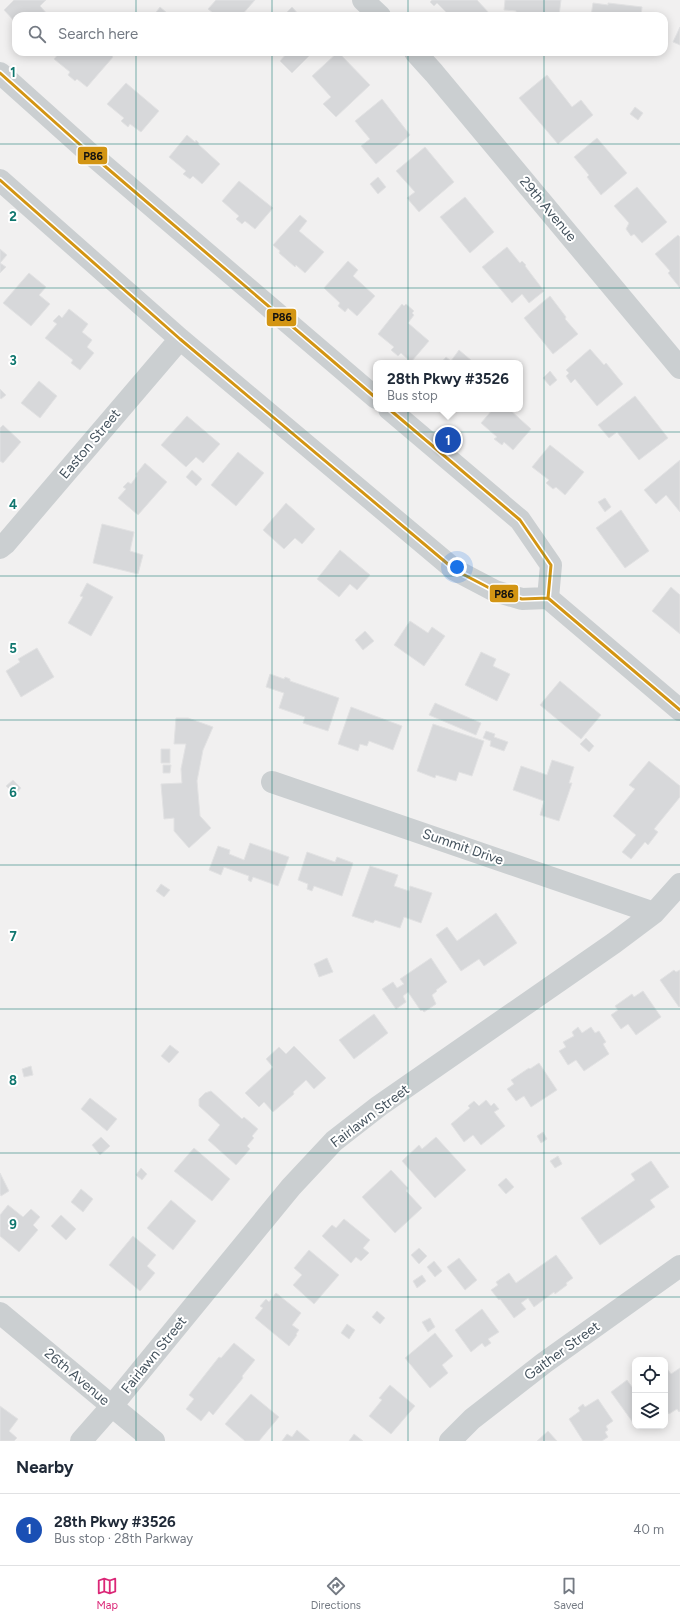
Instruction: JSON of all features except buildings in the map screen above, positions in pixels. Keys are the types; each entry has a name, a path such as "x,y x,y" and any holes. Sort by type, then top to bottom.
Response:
{"street":[{"path":"363,0 376,12"},
{"name":"29th Avenue","path":"419,56 680,368"},
{"path":"0,73 86,150 373,395"},
{"path":"0,180 180,339 455,570 495,591 522,599 548,598 680,710"},
{"name":"Easton Street","path":"0,548 180,339"},
{"path":"393,412 520,520 551,565 548,598"},
{"name":"Summit Drive","path":"272,782 654,913"},
{"name":"Fairlawn Street","path":"81,1441 112,1407 291,1187 334,1141 379,1106 614,944 654,913 680,884"},
{"name":"Gaither Street","path":"450,1441 472,1419 544,1364 680,1266"},
{"name":"26th Avenue","path":"0,1313 154,1441"}],"transit line":[{"name":"P86","path":"0,73 86,150 373,395"},
{"name":"P86","path":"0,180 180,339 455,570 495,591 522,599 548,598 680,710"},
{"name":"P86","path":"393,412 520,520 551,565 548,598"}],"place":[{"name":"28th Pkwy #3526","path":"448,440"}]}
